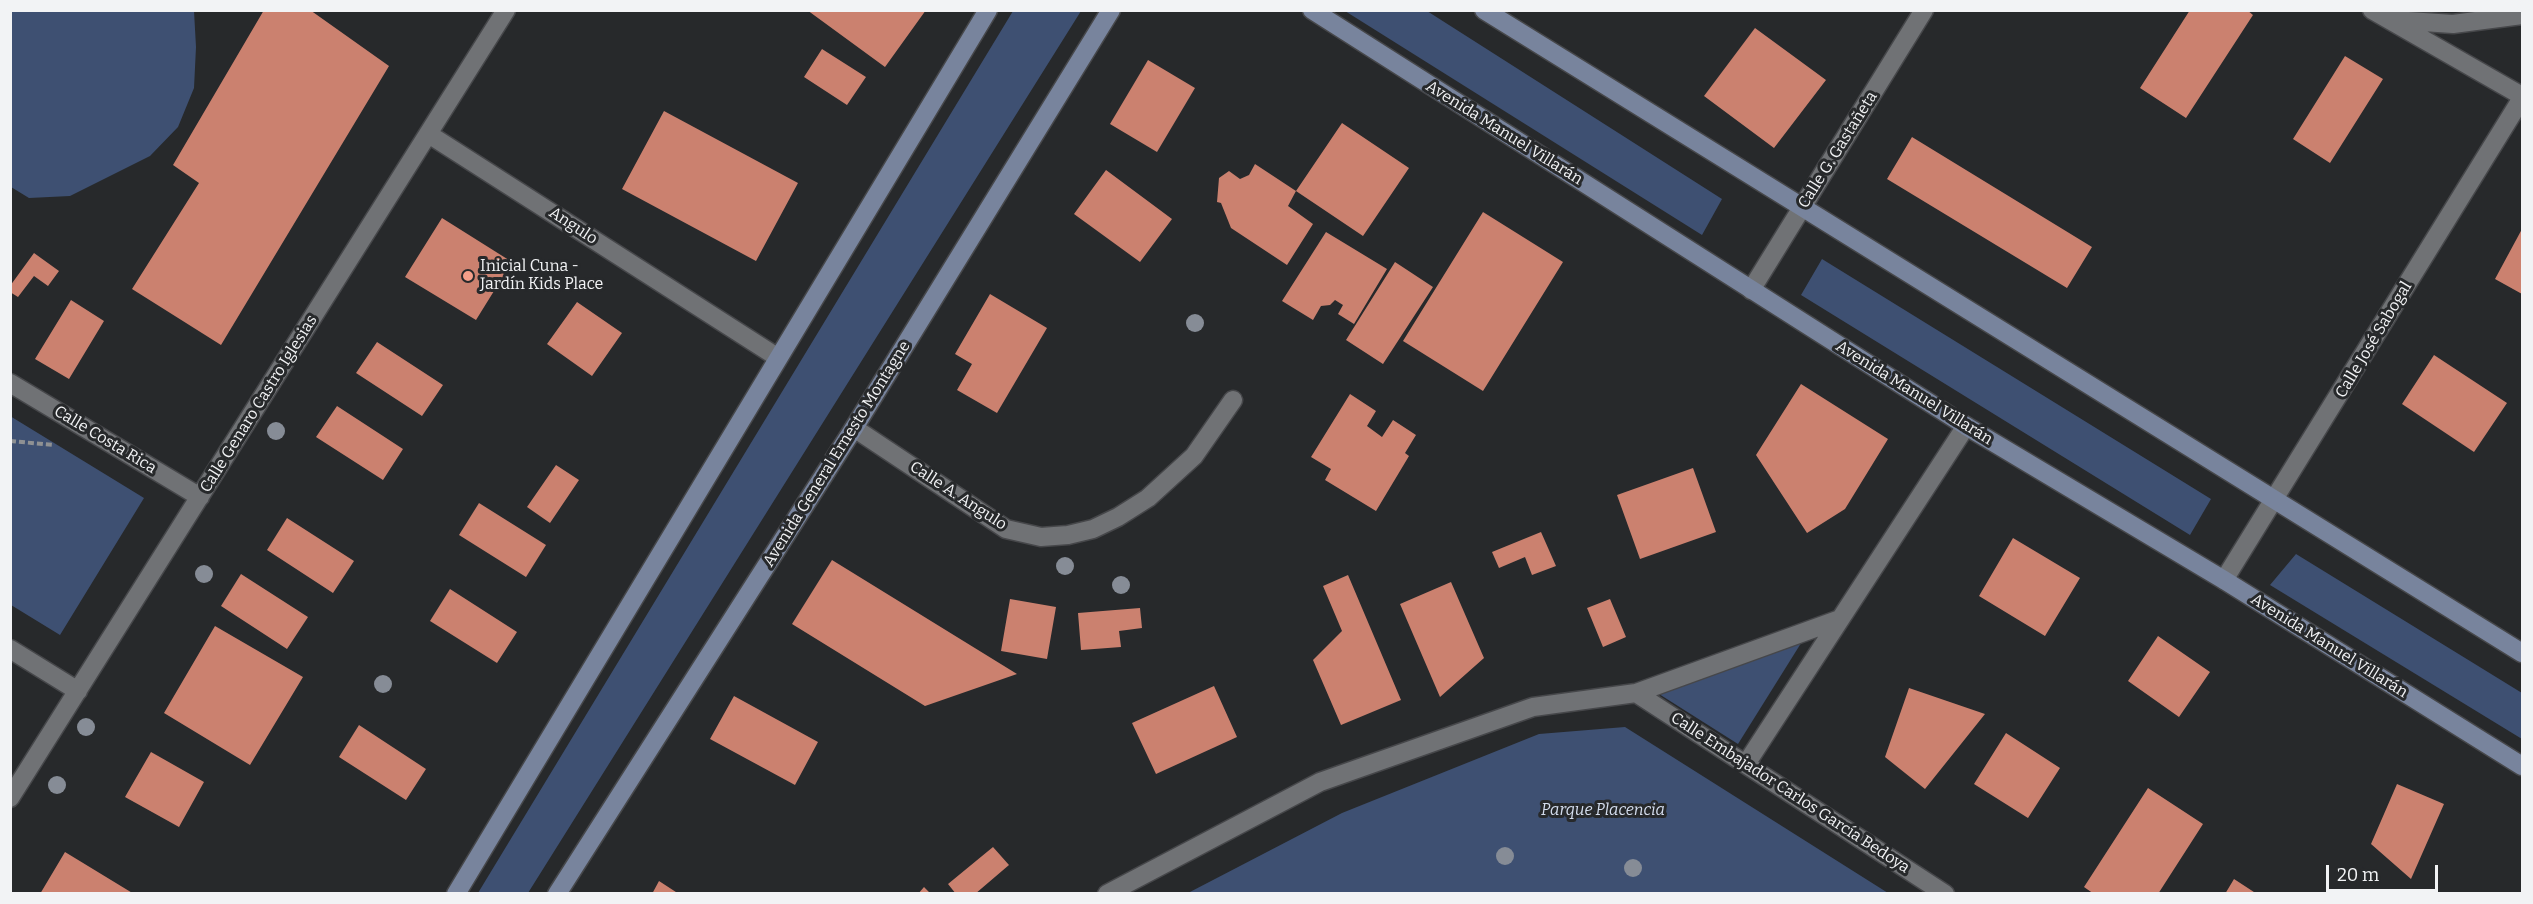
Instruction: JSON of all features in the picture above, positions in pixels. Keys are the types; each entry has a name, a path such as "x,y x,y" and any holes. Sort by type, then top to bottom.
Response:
{"main road":[{"path":"456,894 777,357 988,10"},
{"name":"Avenida General Ernesto Montagne","path":"557,894 854,428 1111,10"},
{"name":"Avenida Manuel Villarán","path":"1312,10 1966,426 2224,580 2523,766"},
{"path":"1484,10 2523,653"}],"street":[{"name":"Calle Genaro Castro Iglesias","path":"10,798 430,135 506,10"},
{"name":"Calle G. Gastañeta","path":"1751,290 1924,10"},
{"path":"2372,10 2523,97"},
{"path":"2389,20 2453,24 2523,15"},
{"name":"Calle José Sabogal","path":"2224,580 2523,97"},
{"name":"Angulo","path":"430,135 777,357"},
{"name":"Calle Costa Rica","path":"10,383 200,497"},
{"name":"Calle A. Angulo","path":"854,428 1006,529 1041,537 1068,535 1093,529 1118,517 1148,498 1194,456 1233,400"},
{"path":"1746,764 1966,426"},
{"path":"1107,894 1320,782 1533,707 1636,693 1840,619"},
{"path":"10,649 78,691"},
{"name":"Calle Embajador Carlos García Bedoya","path":"1636,693 1945,894"}],"green space":[{"path":"10,11 194,11 196,47 194,88 178,127 150,156 70,196 29,198 11,187"},
{"path":"1013,11 1081,11 528,893 478,893"},
{"path":"1345,11 1427,11 1722,199 1702,235"},
{"path":"1822,259 2211,499 2190,535 1801,295"},
{"path":"10,416 144,498 60,635 11,605"},
{"path":"2296,554 2522,693 2522,739 2270,585"},
{"path":"1803,640 1738,744 1659,694"},
{"name":"Parque Placencia","path":"1625,727 1888,893 1188,893 1342,813 1539,734"}],"building":[{"path":"264,10 310,10 389,66 221,345 132,289 199,183 173,165"},
{"path":"807,10 926,10 885,67"},
{"path":"2190,10 2247,10 2253,15 2186,118 2140,88"},
{"path":"1755,28 1826,80 1774,148 1704,96"},
{"path":"822,49 866,77 847,105 804,77"},
{"path":"2345,56 2383,79 2330,163 2293,139"},
{"path":"1148,60 1195,88 1157,152 1110,124"},
{"path":"664,111 798,183 756,261 622,189"},
{"path":"1342,123 1409,168 1363,236 1296,191"},
{"path":"1912,137 2092,247 2067,288 1887,179"},
{"path":"1255,164 1296,191 1288,206 1313,224 1287,265 1231,228 1221,203 1217,202 1219,178 1229,171 1240,179 1249,175"},
{"path":"1106,170 1172,219 1140,262 1074,214"},
{"path":"1483,212 1563,262 1483,391 1403,341"},
{"path":"442,218 512,262 476,320 405,277"},
{"path":"2522,229 2522,294 2495,279"},
{"path":"1326,232 1387,269 1354,324 1338,314 1343,305 1335,300 1330,305 1321,306 1313,320 1282,301"},
{"path":"34,253 59,271 48,286 34,276 18,297 10,292 10,286"},
{"path":"1395,262 1433,287 1383,364 1346,340"},
{"path":"990,294 1047,328 997,413 957,390 972,364 955,354"},
{"path":"71,300 104,321 69,379 35,359"},
{"path":"577,302 622,333 592,376 547,344"},
{"path":"377,342 443,385 422,416 356,373"},
{"path":"2434,355 2507,403 2474,452 2402,404"},
{"path":"1801,384 1888,439 1845,509 1807,533 1756,455"},
{"path":"1350,394 1376,411 1367,426 1382,437 1393,420 1416,435 1405,453 1409,456 1376,511 1325,480 1331,469 1311,457"},
{"path":"337,406 403,449 383,480 316,437"},
{"path":"556,465 579,480 550,523 527,507"},
{"path":"1693,468 1716,532 1640,559 1617,495"},
{"path":"479,503 546,545 526,577 459,535"},
{"path":"287,518 354,561 333,593 267,550"},
{"path":"1541,532 1556,566 1532,575 1525,557 1499,568 1492,552"},
{"path":"2013,538 2080,578 2045,636 1979,596"},
{"path":"832,560 1017,674 925,706 792,624"},
{"path":"241,574 308,617 287,649 221,606"},
{"path":"1348,575 1401,700 1341,725 1313,660 1342,631 1323,586"},
{"path":"1451,582 1484,658 1440,697 1400,604"},
{"path":"450,589 517,632 497,663 430,621"},
{"path":"1010,599 1056,607 1047,659 1001,651"},
{"path":"1610,599 1626,637 1603,647 1587,608"},
{"path":"1140,608 1142,628 1119,631 1121,647 1081,650 1078,613"},
{"path":"215,626 303,677 250,765 164,713"},
{"path":"2158,636 2210,672 2179,717 2128,681"},
{"path":"1214,686 1237,737 1156,774 1132,723"},
{"path":"1909,688 1985,714 1925,789 1885,757"},
{"path":"734,696 818,742 795,785 710,739"},
{"path":"359,725 426,769 406,800 339,757"},
{"path":"2006,733 2060,768 2028,818 1974,784"},
{"path":"151,752 204,782 179,827 125,797"},
{"path":"2397,784 2444,804 2411,879 2371,844"},
{"path":"2148,788 2203,824 2158,894 2094,894 2084,887"},
{"path":"993,847 1009,865 975,894 956,894 948,884"},
{"path":"65,852 134,894 40,894"},
{"path":"2234,879 2257,894 2225,894"},
{"path":"659,881 679,894 652,894"},
{"path":"924,887 931,894 918,894"}],"place":[{"name":"Inicial Cuna - Jardín Kids Place","path":"468,276"}]}
